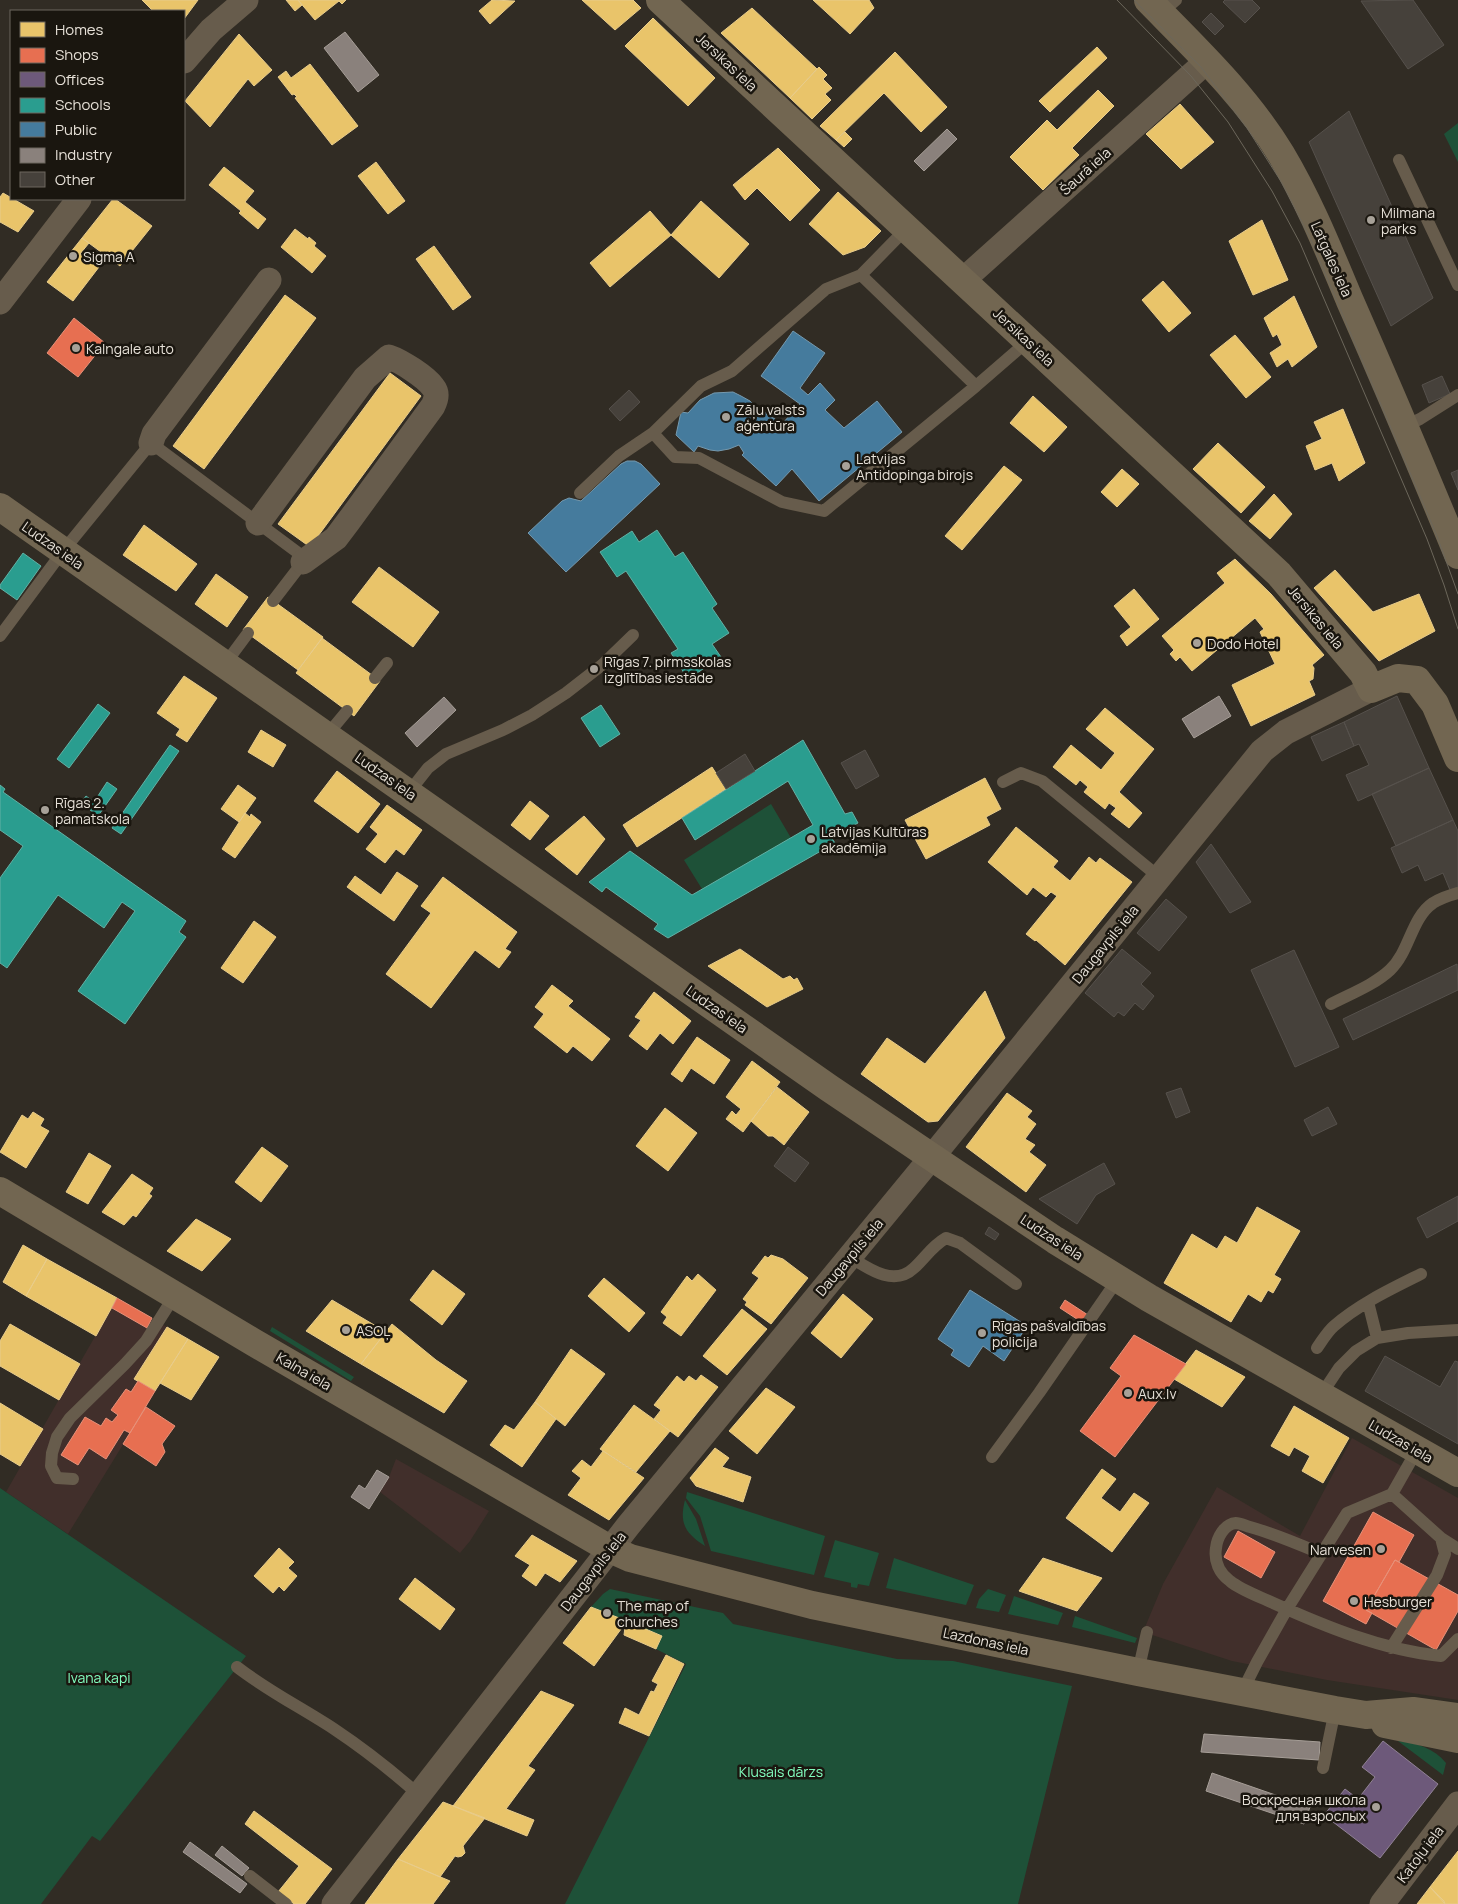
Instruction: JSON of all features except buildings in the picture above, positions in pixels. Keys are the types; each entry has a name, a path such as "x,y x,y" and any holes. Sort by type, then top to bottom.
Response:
{"street":[{"path":"185,61 211,30 246,0"},
{"name":"Jersikas iela","path":"660,0 1279,574 1363,673 1371,689"},
{"name":"Latgales iela","path":"1162,4 1254,115 1280,154 1306,199 1405,426 1458,555"},
{"name":"Šaurā iela","path":"962,281 1208,61"},
{"path":"0,302 78,200"},
{"path":"151,443 154,434 269,280"},
{"path":"258,523 365,378 389,357 400,361 434,388 437,397 434,406 336,538 303,562"},
{"name":"Ludzas iela","path":"0,507 410,792 829,1088 1055,1240 1118,1279 1458,1474"},
{"name":"Daugavpils iela","path":"334,1904 610,1549 1262,752 1286,732 1371,689 1398,678 1417,680 1434,704 1458,758"},
{"name":"Kalna iela","path":"0,1191 610,1549"},
{"name":"Lazdonas iela","path":"610,1549 630,1558 812,1605 1138,1672 1366,1715 1413,1711 1458,1717"},
{"name":"Lazdonas iela","path":"1366,1715 1379,1723 1458,1738"},
{"name":"Katoļu iela","path":"1382,1904 1458,1804"}],"lane":[{"path":"1399,160 1458,285"},
{"path":"580,493 619,456 653,433 701,386 732,370 826,289 861,275 906,229"},
{"path":"861,275 976,386"},
{"path":"653,433 675,457 699,458 782,502 824,511 976,386 1028,340"},
{"path":"1405,426 1458,396"},
{"path":"0,636 63,551 151,443 301,555 303,562 273,601"},
{"path":"225,664 248,633"},
{"path":"410,792 428,768 446,754 503,730 532,715 566,693 595,670 633,635"},
{"path":"375,678 387,664"},
{"path":"328,735 347,711"},
{"path":"1003,782 1021,773 1042,781 1159,877"},
{"path":"1331,1004 1389,971 1402,957 1424,911 1433,903 1458,893"},
{"path":"850,1257 891,1278 903,1276 913,1269 935,1244 946,1238 960,1243 1016,1284"},
{"path":"1317,1348 1332,1328 1368,1302 1421,1274"},
{"path":"992,1456 1039,1393 1118,1279"},
{"path":"73,1479 58,1478 51,1466 52,1453 58,1437 70,1418 146,1341 175,1295"},
{"path":"1368,1302 1378,1338"},
{"path":"1321,1395 1340,1368 1356,1351 1378,1338 1408,1333 1458,1330"},
{"path":"1242,1692 1287,1609 1347,1513 1392,1494 1416,1450"},
{"path":"1392,1494 1441,1538 1458,1550"},
{"path":"1322,1554 1271,1533 1237,1523 1230,1525 1221,1533 1216,1542 1214,1558 1219,1569 1230,1582 1287,1609 1391,1648 1441,1656 1458,1639"},
{"path":"1391,1648 1437,1574 1446,1554 1441,1538"},
{"path":"1138,1672 1147,1632"},
{"path":"237,1667 257,1682 339,1733 391,1771 419,1795"},
{"path":"1323,1768 1335,1710"},
{"path":"250,1876 286,1904"}],"shaded area":[{"path":"117,1298 188,1339 68,1534 6,1492"},
{"path":"1352,1438 1458,1498 1458,1700 1327,1680 1232,1661 1143,1632 1163,1584 1217,1487 1300,1536"},
{"path":"396,1459 489,1511 460,1553 380,1492 389,1477"}],"green space":[{"path":"1458,123 1458,162 1444,134"},
{"path":"771,804 791,838 702,889 684,860"},
{"path":"272,1327 354,1377 351,1381 270,1331"},
{"name":"Ivana kapi","path":"0,1488 246,1656 100,1841 92,1836 41,1904 0,1904"},
{"path":"687,1492 825,1536 814,1575 711,1551 700,1516 686,1498"},
{"path":"685,1500 696,1519 705,1546 693,1537 685,1527 683,1508"},
{"path":"835,1540 879,1553 869,1586 858,1584 857,1588 851,1587 851,1583 824,1577"},
{"path":"894,1558 974,1585 966,1605 886,1588"},
{"name":"Klusais dārzs","path":"610,1589 723,1613 733,1624 897,1659 953,1661 1072,1686 1018,1904 565,1904 686,1664 656,1649 662,1636 591,1607"},
{"path":"988,1589 1006,1595 999,1612 976,1608 979,1599"},
{"path":"1014,1596 1063,1613 1058,1625 1008,1614"},
{"path":"1075,1616 1137,1638 1135,1643 1072,1627"},
{"path":"1398,1741 1412,1743 1431,1750 1442,1758 1446,1763 1443,1775"}],"tram line":[{"path":"1117,0 1191,76 1228,122 1272,191 1300,243 1427,539 1458,629"},
{"path":"1134,0 1201,67 1247,128 1282,183 1310,238 1437,536 1458,594"}],"place":[{"name":"Milmana parks","path":"1371,220"},
{"name":"Sigma A","path":"73,256"},
{"name":"Kalngale auto","path":"76,348"},
{"name":"Zāļu valsts aģentūra","path":"726,417"},
{"name":"Latvijas Antidopinga birojs","path":"846,466"},
{"name":"Dodo Hotel","path":"1197,643"},
{"name":"Rīgas 7. pirmsskolas izglītības iestāde","path":"594,669"},
{"name":"Rīgas 2. pamatskola","path":"45,810"},
{"name":"Latvijas Kultūras akadēmija","path":"811,839"},
{"name":"ASOĻ","path":"346,1330"},
{"name":"Rīgas pašvaldības policija","path":"982,1333"},
{"name":"Aux.lv","path":"1128,1393"},
{"name":"Narvesen","path":"1381,1549"},
{"name":"Hesburger","path":"1354,1601"},
{"name":"The map of churches","path":"607,1613"},
{"name":"Воскресная школа для взрослых","path":"1376,1807"}]}
